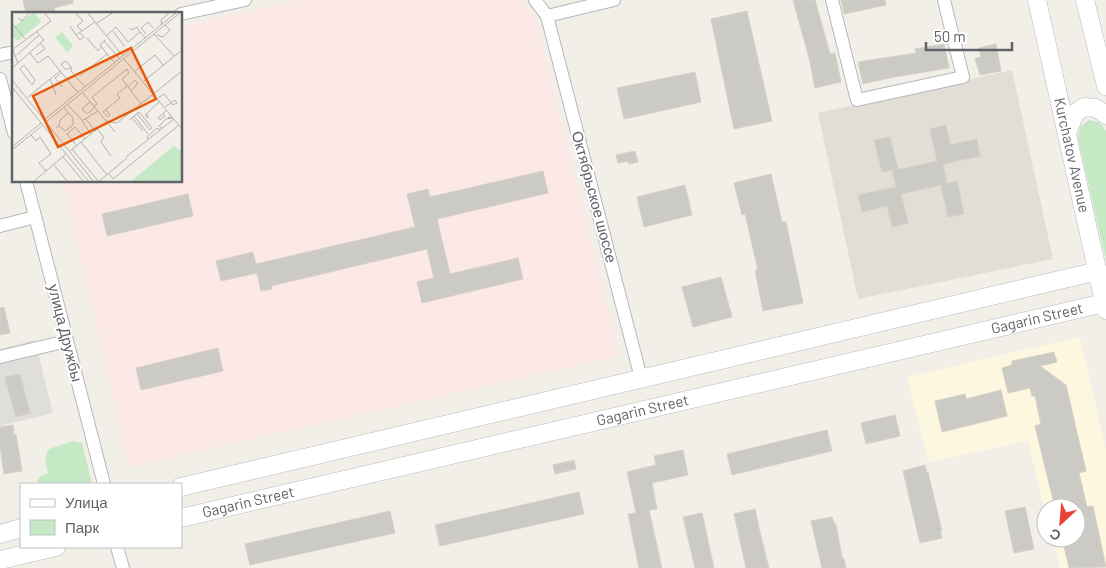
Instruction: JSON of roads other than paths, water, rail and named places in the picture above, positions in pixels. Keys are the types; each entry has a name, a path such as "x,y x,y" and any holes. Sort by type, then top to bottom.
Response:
{"street":[{"path":"182,14 245,0"},
{"name":"Октябрьское шоссе","path":"535,0 547,16 641,378"},
{"path":"547,16 614,0"},
{"path":"832,0 857,100 962,77 944,0"},
{"name":"Kurchatov Avenue","path":"1037,0 1105,306"},
{"path":"1085,0 1106,86"},
{"path":"0,79 12,125"},
{"path":"1067,133 1075,113 1084,107 1096,108 1106,114"},
{"name":"улица Дружбы","path":"26,182 104,483"},
{"path":"0,226 36,217"},
{"name":"Gagarin Street","path":"182,487 1098,271"},
{"name":"Gagarin Street","path":"182,518 1105,306"},
{"path":"0,357 67,341"},
{"path":"222,477 238,481 243,488 242,496 234,506"},
{"path":"0,534 20,528"},
{"path":"0,560 52,548"},
{"path":"117,548 122,568"}]}
